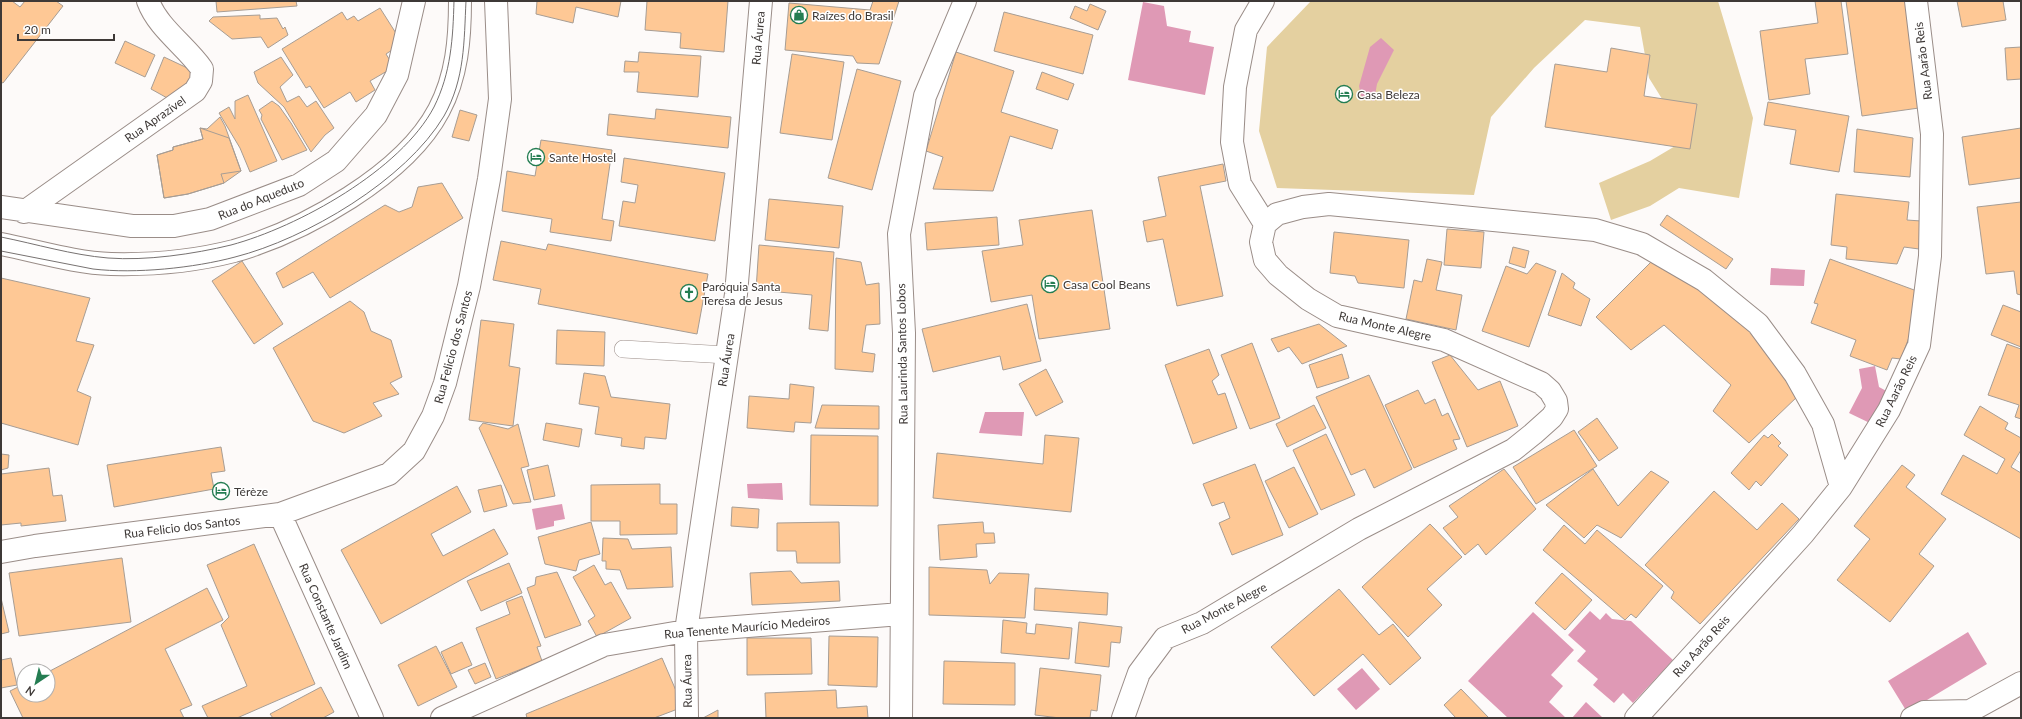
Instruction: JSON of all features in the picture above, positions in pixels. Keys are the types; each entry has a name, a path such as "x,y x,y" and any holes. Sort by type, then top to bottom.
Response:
{"street":[{"name":"Rua Aprazível","path":"24,212 195,91 201,81 202,69 193,56 151,11 148,1"},
{"name":"Rua do Aqueduto","path":"1,207 24,212 132,226 174,226 210,219 300,185 336,160 376,115 397,75 414,1"},
{"path":"1,244 94,262 141,264 171,261 234,250 293,228 324,212 384,173 415,144 430,125 445,98 455,67 460,1"},
{"name":"Rua Felicio dos Santos","path":"1,552 42,545 280,514 389,474 414,451 433,416 445,383 469,286 489,179 500,99 496,1"},
{"name":"Rua Áurea","path":"687,718 686,631 736,294 761,1"},
{"name":"Rua Laurinda Santos Lobos","path":"901,718 901,614 904,496 904,340 899,234 925,96 965,1"},
{"path":"1263,1 1246,30 1235,87 1232,142 1240,184 1265,224 1277,214 1303,207 1329,204 1595,230 1642,244 1704,280 1758,324 1795,374 1823,424 1841,487"},
{"name":"Rua Aarão Reis","path":"1636,718 1803,534 1841,487 1889,410 1918,345 1930,256 1932,134 1916,1"},
{"name":"Rua Monte Alegre","path":"1123,718 1139,673 1165,638 1202,623 1359,529 1513,450 1552,417 1556,409 1556,401 1550,391 1541,383 1515,371 1444,340 1337,316 1308,299 1278,275 1265,260 1261,242 1265,224"},
{"name":"Rua Constante Jardim","path":"280,514 372,718"},
{"name":"Rua Tenente Maurício Medeiros","path":"442,718 604,645 686,631 901,614"},
{"path":"1912,718 1924,712 1967,714 2021,683"}],"lane":[{"path":"623,350 727,355"}],"shaded area":[{"path":"1311,1 1718,1 1753,118 1739,198 1679,188 1650,206 1611,220 1599,183 1650,161 1687,139 1649,78 1640,27 1585,20 1534,68 1491,117 1474,195 1277,188 1259,131 1267,47"},
{"path":"1143,2 1164,6 1167,26 1191,31 1189,42 1214,47 1205,95 1128,80"},
{"path":"1381,38 1394,50 1377,84 1374,101 1361,96 1359,86 1370,47"},
{"path":"1771,268 1805,270 1804,286 1770,285"},
{"path":"1875,366 1879,387 1892,394 1876,426 1849,413 1862,388 1859,369"},
{"path":"985,412 1024,412 1022,436 979,433"},
{"path":"782,483 783,500 748,498 747,484"},
{"path":"562,504 565,519 554,521 554,526 536,530 532,509"},
{"path":"1590,611 1600,620 1606,613 1612,619 1631,621 1673,660 1633,703 1623,693 1614,703 1593,685 1598,679 1577,661 1586,651 1568,635"},
{"path":"1533,612 1574,650 1551,675 1563,686 1549,702 1566,718 1508,718 1468,681"},
{"path":"1968,632 1987,664 1907,712 1888,681"},
{"path":"1362,668 1380,689 1356,710 1337,689"},
{"path":"1586,702 1603,718 1572,718"}],"building":[{"path":"1,1 12,1 20,7 25,1 56,1 63,6 3,83 1,82"},
{"path":"216,1 296,1 297,6 217,12"},
{"path":"537,1 621,1 618,17 576,7 573,23 536,14"},
{"path":"647,1 728,1 724,52 680,48 681,33 645,30"},
{"path":"873,1 899,1 879,64 857,63 853,56 785,50 789,3 870,10"},
{"path":"1815,1 1841,1 1848,54 1805,59 1810,94 1769,100 1760,31 1818,23"},
{"path":"1846,1 1911,1 1926,107 1862,116"},
{"path":"1957,1 2003,1 2006,20 1962,27"},
{"path":"1090,4 1106,11 1098,30 1070,18 1075,6 1087,11"},
{"path":"380,8 399,38 398,46 386,54 394,67 370,81 375,90 356,102 350,92 324,108 310,86 306,88 282,49 342,12 347,20 354,16 358,21"},
{"path":"1004,12 1093,35 1083,74 994,51"},
{"path":"260,15 260,19 277,18 283,29 285,27 288,35 268,48 261,37 232,39 209,21 213,17"},
{"path":"125,41 155,55 145,77 115,63"},
{"path":"2021,47 2021,79 2007,80 2005,48"},
{"path":"1611,48 1650,55 1644,96 1697,104 1690,149 1545,127 1555,64 1607,72"},
{"path":"639,52 701,56 698,97 637,92 639,72 624,72 625,61 638,62"},
{"path":"956,52 1014,71 1001,112 1058,130 1052,149 1010,136 993,191 933,189 943,157 926,151"},
{"path":"792,54 844,62 832,140 780,133"},
{"path":"164,57 198,73 169,99 151,89"},
{"path":"281,57 293,75 280,87 287,102 299,96 307,107 316,101 334,128 325,135 311,152 284,107 258,83 254,72"},
{"path":"857,69 901,81 872,190 828,178"},
{"path":"1042,72 1074,84 1068,100 1036,89"},
{"path":"248,95 277,161 250,172 240,148 219,113 229,107 235,119 235,101"},
{"path":"272,101 279,106 307,150 282,160 261,119 262,115 259,110"},
{"path":"1768,102 1849,116 1839,172 1790,164 1796,130 1764,125"},
{"path":"656,109 731,117 728,148 607,135 609,114 655,119"},
{"path":"460,110 477,115 469,141 452,137"},
{"path":"220,117 225,126 241,171 224,183 188,194 164,198 157,155 173,150 173,147 203,139 200,128 207,129"},
{"path":"200,128 229,138 241,171 221,174 224,183 188,194 164,198 157,155 173,150 173,147 203,139"},
{"path":"2021,128 2021,178 1969,185 1962,137"},
{"path":"1857,129 1913,138 1910,177 1854,172"},
{"path":"541,140 612,150 602,219 614,221 611,241 550,232 552,219 502,211 507,171 535,176"},
{"path":"624,158 725,173 715,241 619,226 623,201 635,203 638,185 621,182"},
{"path":"1223,164 1226,181 1200,186 1223,296 1177,306 1163,239 1147,242 1143,221 1166,216 1158,177"},
{"path":"442,183 463,218 330,298 313,272 283,288 276,273 385,205 399,212 412,207 418,187"},
{"path":"1836,194 1909,202 1907,220 1921,221 1919,249 1904,247 1897,264 1846,259 1847,247 1831,245"},
{"path":"769,199 843,206 839,248 765,240"},
{"path":"2021,202 2021,295 2017,294 2014,271 1986,274 1977,207"},
{"path":"1092,210 1110,329 1039,339 1032,295 991,302 982,251 1023,245 1019,220"},
{"path":"1667,215 1733,259 1726,269 1660,225"},
{"path":"997,217 999,245 927,250 925,223"},
{"path":"1447,229 1484,232 1481,268 1444,265"},
{"path":"1334,232 1409,240 1404,288 1358,283 1355,276 1330,273"},
{"path":"501,241 546,250 548,244 708,274 697,334 538,304 541,289 493,280"},
{"path":"759,245 834,252 828,331 809,329 812,295 756,290"},
{"path":"1513,247 1529,251 1525,268 1509,263"},
{"path":"1657,256 1747,323 1799,395 1749,443 1713,411 1731,385 1664,325 1631,350 1596,317"},
{"path":"836,258 861,262 866,285 879,283 880,324 866,325 862,352 875,354 873,372 835,369"},
{"path":"1427,259 1442,262 1436,290 1462,295 1456,330 1406,319 1414,280 1422,282"},
{"path":"1830,259 1925,294 1901,359 1892,358 1887,370 1850,356 1856,340 1811,323 1818,304 1814,303"},
{"path":"242,261 283,324 254,344 212,281"},
{"path":"1536,263 1556,271 1529,347 1482,331 1506,266 1527,274"},
{"path":"1562,273 1575,283 1573,288 1590,299 1581,326 1548,315"},
{"path":"1,278 90,298 76,341 94,345 77,391 91,397 78,445 1,423"},
{"path":"350,301 364,312 371,331 391,340 402,377 390,383 399,394 373,403 382,416 344,433 313,421 273,348"},
{"path":"1027,304 1041,361 1003,370 1000,356 933,372 922,329"},
{"path":"2003,305 2021,312 2021,347 1991,335"},
{"path":"481,320 514,324 509,366 520,368 513,426 469,420"},
{"path":"1319,324 1347,346 1302,364 1289,347 1278,352 1271,339"},
{"path":"557,330 605,332 604,366 556,364"},
{"path":"1252,343 1280,418 1250,429 1221,355"},
{"path":"2007,344 2021,349 2021,419 2015,417 2019,405 1988,395"},
{"path":"1209,349 1219,375 1212,381 1218,395 1225,393 1237,428 1193,444 1165,365"},
{"path":"1342,354 1349,378 1317,388 1309,365"},
{"path":"1450,355 1478,390 1500,381 1518,426 1467,447 1432,362"},
{"path":"1046,369 1063,402 1036,416 1019,384"},
{"path":"584,373 605,376 611,397 670,404 666,439 645,437 644,449 621,446 622,438 595,434 599,407 579,404"},
{"path":"1369,375 1412,469 1374,488 1365,469 1351,475 1316,397"},
{"path":"790,384 814,387 811,423 795,422 794,432 747,428 749,396 789,399"},
{"path":"1418,390 1425,404 1435,399 1442,416 1448,413 1460,439 1453,440 1457,449 1414,468 1385,405"},
{"path":"822,405 879,406 879,429 815,428"},
{"path":"1314,405 1326,428 1287,447 1276,424"},
{"path":"1980,406 2008,423 2005,429 2021,438 2021,450 2011,467 2021,473 2021,539 1941,494 1963,455 1997,474 2005,459 1964,435"},
{"path":"1597,418 1618,448 1599,461 1578,432"},
{"path":"483,423 508,429 518,424 529,466 521,468 531,502 513,504 479,428"},
{"path":"546,423 582,429 579,447 543,440"},
{"path":"1574,430 1597,466 1536,504 1513,467"},
{"path":"1326,434 1355,495 1321,510 1293,450"},
{"path":"1772,434 1781,443 1778,446 1788,455 1761,486 1756,481 1749,490 1731,473 1764,435 1768,438"},
{"path":"811,435 878,436 878,506 810,505"},
{"path":"1045,435 1079,438 1071,512 933,498 937,453 1043,464"},
{"path":"221,447 225,471 211,473 214,489 114,507 107,465"},
{"path":"1,454 9,455 8,468 1,470"},
{"path":"1255,464 1283,535 1232,555 1219,523 1230,518 1224,502 1212,506 1203,484"},
{"path":"548,465 555,496 534,500 527,470"},
{"path":"1902,465 1915,475 1906,487 1946,519 1919,554 1934,566 1890,622 1837,580 1870,539 1854,526"},
{"path":"1294,467 1318,514 1289,528 1265,481"},
{"path":"49,468 53,496 62,495 66,521 21,526 21,523 1,525 1,474"},
{"path":"1504,469 1536,509 1486,555 1478,544 1465,555 1443,528 1458,517 1449,506"},
{"path":"1593,469 1618,506 1651,471 1669,482 1621,538 1597,525 1584,538 1546,505"},
{"path":"660,484 660,504 677,504 677,534 620,535 620,521 591,521 591,485"},
{"path":"501,485 507,506 484,512 478,490"},
{"path":"457,486 471,512 431,534 443,556 494,529 508,554 381,624 341,550"},
{"path":"1714,491 1757,530 1782,503 1799,519 1700,624 1671,598 1674,592 1645,565"},
{"path":"732,507 759,509 758,528 731,526"},
{"path":"591,522 600,554 579,560 576,571 545,564 538,537"},
{"path":"839,522 840,563 797,563 796,551 777,551 777,523"},
{"path":"983,522 984,533 994,533 995,543 976,544 977,557 940,560 938,525"},
{"path":"1430,524 1462,557 1427,589 1442,605 1408,637 1362,587"},
{"path":"1564,525 1585,544 1597,530 1663,586 1636,618 1631,614 1625,620 1543,550"},
{"path":"603,538 628,539 632,549 671,547 673,587 627,589 620,570 606,569 606,561 602,561"},
{"path":"254,544 315,684 237,718 208,718 202,706 247,686 221,625 229,617 207,565"},
{"path":"122,558 131,622 19,636 9,573"},
{"path":"509,563 522,593 481,611 467,581"},
{"path":"594,565 605,585 611,582 631,618 597,637 588,621 595,616 573,577"},
{"path":"929,567 987,570 990,584 999,573 1029,574 1025,618 929,615"},
{"path":"791,571 801,583 839,581 840,601 752,605 750,573"},
{"path":"557,572 581,625 545,638 527,588 535,585 536,577"},
{"path":"1562,573 1592,600 1565,630 1535,603"},
{"path":"207,588 223,620 165,649 192,705 180,710 184,718 23,718 10,691 16,688 16,703 56,703 56,668"},
{"path":"1035,588 1108,593 1107,615 1034,610"},
{"path":"1339,589 1379,635 1393,624 1421,658 1390,685 1363,654 1314,696 1271,647"},
{"path":"522,596 541,646 537,647 542,661 496,679 476,628 510,614 506,602"},
{"path":"1,598 9,632 1,634"},
{"path":"1003,620 1027,623 1026,633 1035,634 1036,624 1072,628 1069,659 1001,653"},
{"path":"1079,622 1122,627 1120,643 1111,642 1109,667 1075,663"},
{"path":"829,636 878,637 877,687 828,685"},
{"path":"747,638 811,638 812,674 747,675"},
{"path":"462,642 472,665 451,674 441,652"},
{"path":"436,646 457,687 418,706 398,665"},
{"path":"11,658 16,685 1,688 1,660"},
{"path":"662,658 683,707 654,718 527,718 526,714"},
{"path":"944,661 1015,663 1015,705 943,704"},
{"path":"485,663 491,677 475,684 468,670"},
{"path":"1040,668 1101,675 1097,711 1091,710 1090,718 1060,718 1035,715"},
{"path":"321,687 334,712 323,718 273,718 270,714"},
{"path":"1461,689 1489,718 1456,718 1444,705"},
{"path":"836,690 837,708 867,706 868,718 766,718 765,693"},
{"path":"718,710 718,718 703,718"}],"tram line":[{"path":"1,237 95,257 123,259 154,258 186,254 231,245 286,225 316,210 373,174 398,153 419,130 434,107 440,94 448,68 452,42 454,1"},
{"path":"1,251 93,269 127,271 164,269 219,261 235,257 263,248 322,221 352,204 380,184 427,140 444,116 451,102 460,74 464,45 466,1"}],"place":[{"name":"Raízes do Brasil","path":"799,15"},
{"name":"Casa Beleza","path":"1344,94"},
{"name":"Sante Hostel","path":"536,157"},
{"name":"Casa Cool Beans","path":"1050,284"},
{"name":"Paróquia Santa Teresa de Jesus","path":"689,293"},
{"name":"Térèze","path":"221,491"}]}
